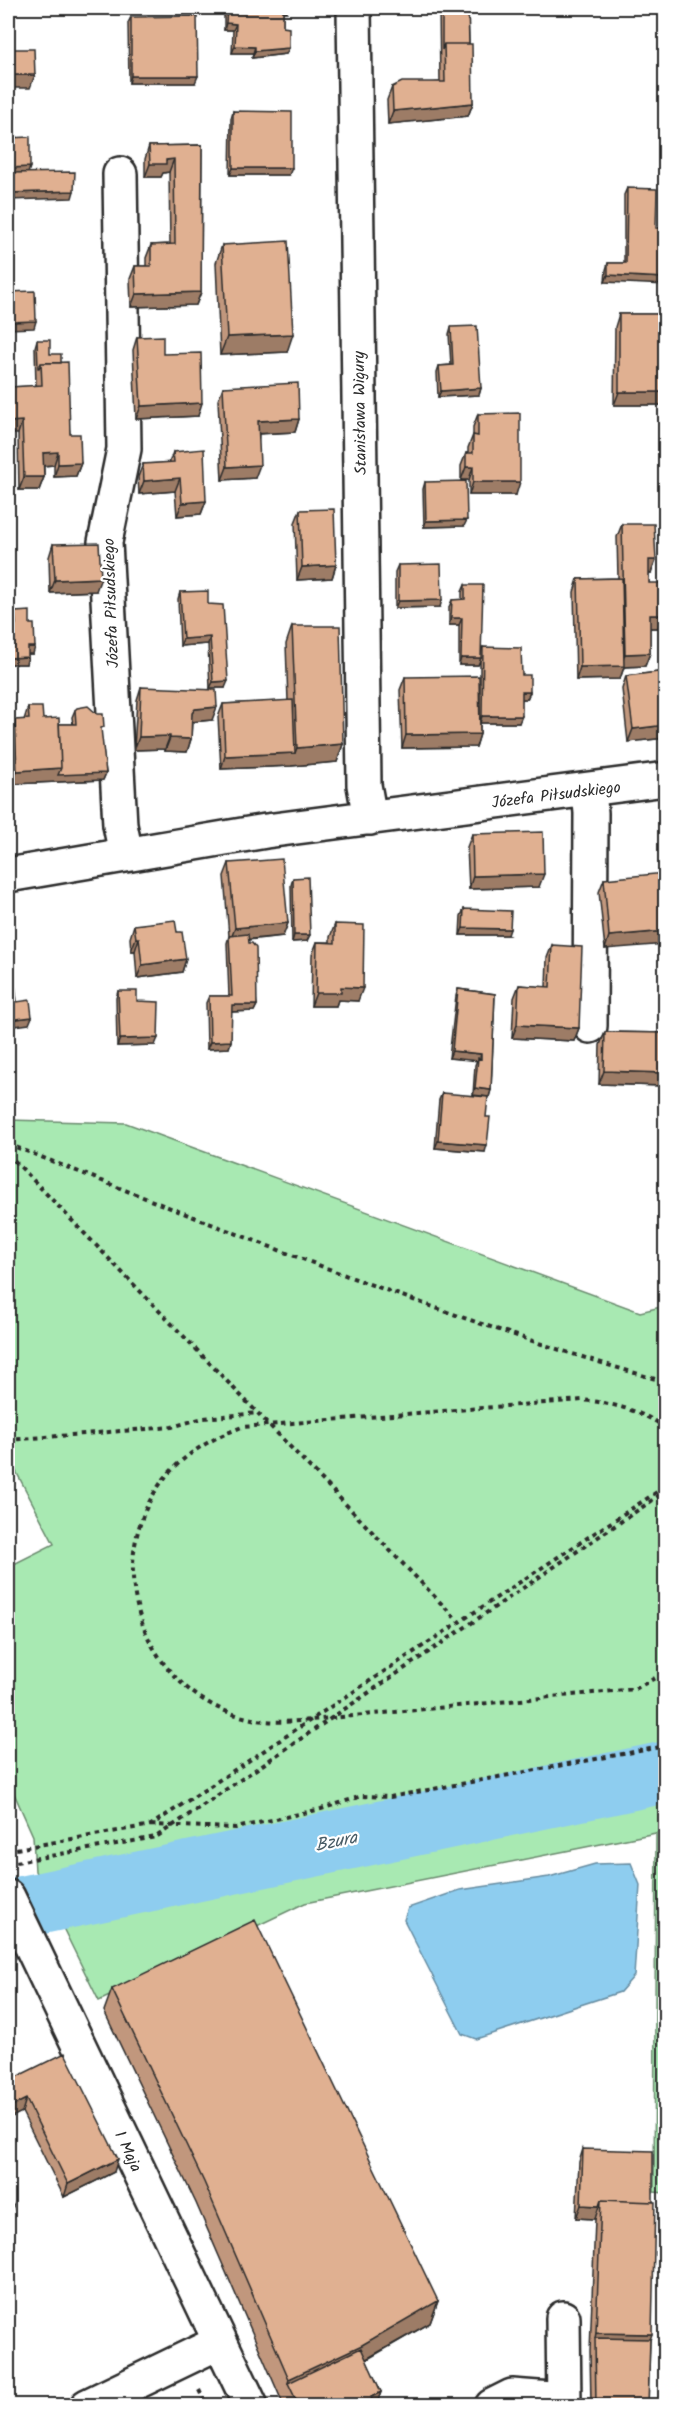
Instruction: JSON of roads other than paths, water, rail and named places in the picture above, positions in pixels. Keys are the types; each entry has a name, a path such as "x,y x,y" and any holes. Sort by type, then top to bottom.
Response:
{"street":[{"name":"Stanisława Wigury","path":"354,8 364,785 370,818"},
{"name":"Józefa Piłsudskiego","path":"120,174 124,449 105,542 120,825 126,854"},
{"name":"Józefa Piłsudskiego","path":"8,875 266,831 666,779"},
{"path":"589,790 591,813 590,1026"},
{"name":"1 Maja","path":"8,1897 251,2406"},
{"path":"492,2406 512,2396 564,2403 564,2318"},
{"path":"87,2406 220,2342"}],"water":[{"path":"631,1863 640,1885 634,1976 620,1992 476,2039 462,2034 404,1920 408,1908 460,1890 549,1877 595,1864"}],"waterway":[{"name":"Bzura","path":"8,1910 666,1772"}]}
